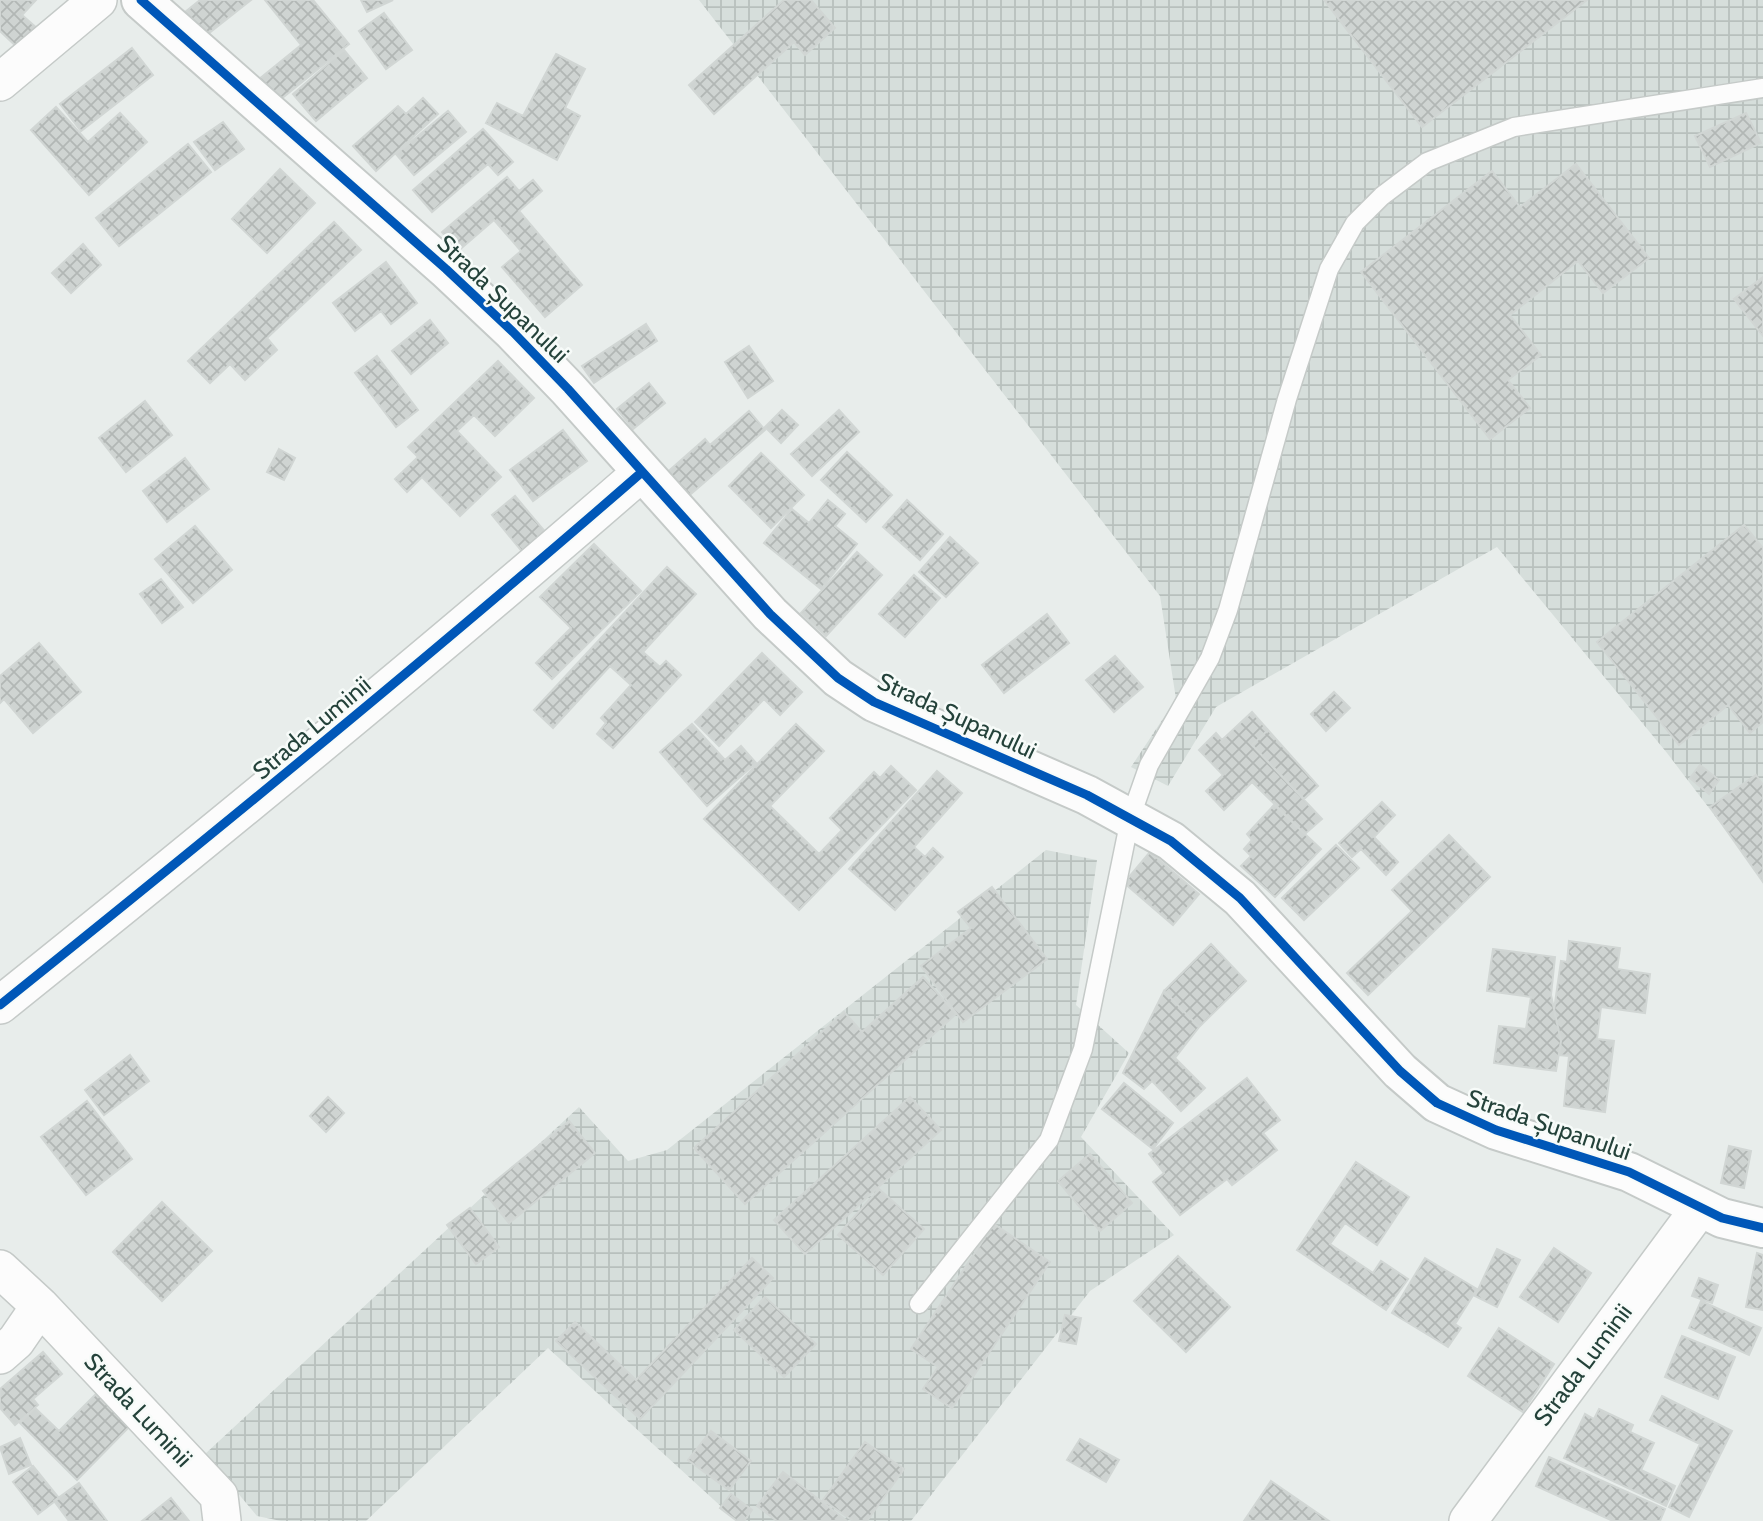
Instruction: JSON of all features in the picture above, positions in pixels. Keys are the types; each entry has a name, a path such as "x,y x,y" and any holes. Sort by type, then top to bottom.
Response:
{"street":[{"path":"0,82 98,0"},
{"name":"Strada Șupanului","path":"141,0 455,278 568,389 770,614 838,678 884,707 1087,795 1171,841 1220,880 1400,1071 1437,1103 1496,1130 1629,1172 1699,1209 1763,1228"},
{"name":"Strada Luminii","path":"0,1005 281,779 486,608 642,472"},
{"name":"Strada Luminii","path":"1468,1521 1699,1209"},
{"name":"Strada Luminii","path":"0,1269 40,1306 219,1496 222,1521"},
{"path":"0,1355 16,1341 40,1306"}],"lane":[{"path":"919,1304 1049,1140 1083,1049 1130,819 1149,765 1200,677 1228,610 1287,400 1329,269 1355,223 1382,196 1427,162 1514,127 1763,88"}],"shaded area":[{"path":"699,0 1763,0 1763,879 1667,753 1497,547 1216,707 1168,786 1131,767 1176,699 1160,596"},
{"path":"1046,850 1097,860 1076,1005 1129,1053 1081,1137 1174,1235 1090,1291 911,1521 737,1521 548,1348 366,1521 281,1521 257,1516 205,1454 579,1107 628,1161 667,1150"}],"building":[{"path":"0,0 36,0 22,15 38,29 19,49 0,31"},
{"path":"200,0 251,0 204,37 184,13"},
{"path":"265,0 313,0 349,44 276,103 258,80 301,45"},
{"path":"361,0 393,0 367,12"},
{"path":"784,0 811,0 835,28 805,55 794,42 714,114 689,85"},
{"path":"1324,0 1587,0 1422,127"},
{"path":"384,13 412,50 386,69 359,31"},
{"path":"132,48 153,75 81,131 60,104"},
{"path":"344,50 367,78 316,121 293,94"},
{"path":"556,54 585,69 565,108 580,116 557,160 486,123 497,103 523,116"},
{"path":"423,98 438,114 376,171 353,146 398,106 406,114"},
{"path":"56,107 88,142 120,113 147,142 89,195 31,130"},
{"path":"448,111 466,132 414,175 396,154"},
{"path":"1746,113 1761,143 1710,167 1695,136"},
{"path":"223,122 244,149 215,170 194,142"},
{"path":"483,129 513,162 498,175 488,164 432,212 413,190"},
{"path":"188,144 211,172 119,246 96,218"},
{"path":"1576,164 1649,258 1603,293 1578,261 1510,315 1541,355 1508,380 1530,408 1490,439 1361,272 1492,171 1520,207"},
{"path":"280,169 315,203 267,253 232,219"},
{"path":"507,177 519,191 533,180 542,191 519,211 582,285 545,317 502,267 521,251 494,220 458,251 442,232"},
{"path":"334,222 361,250 267,338 277,350 245,380 230,364 210,383 188,361"},
{"path":"83,244 101,265 71,293 52,273"},
{"path":"386,262 417,303 391,324 381,311 355,331 333,303"},
{"path":"1763,277 1763,336 1734,299"},
{"path":"430,320 448,343 411,374 392,351"},
{"path":"646,324 657,341 594,383 582,366"},
{"path":"749,346 773,381 748,398 725,362"},
{"path":"377,356 418,410 396,427 355,373"},
{"path":"498,361 534,398 495,436 474,415 457,431 501,477 460,516 422,477 407,492 395,479 418,457 408,447"},
{"path":"649,383 665,403 633,429 617,409"},
{"path":"145,401 172,435 126,472 99,438"},
{"path":"782,410 798,425 781,443 765,427"},
{"path":"839,410 859,432 812,476 791,454"},
{"path":"749,411 765,430 685,499 664,475 705,439 710,445"},
{"path":"563,430 587,461 533,501 510,470"},
{"path":"279,449 295,458 284,480 267,472"},
{"path":"847,452 892,495 866,522 821,480"},
{"path":"761,453 804,495 771,528 729,486"},
{"path":"185,458 209,489 167,522 143,491"},
{"path":"515,496 552,540 529,560 492,515"},
{"path":"828,500 845,514 835,526 857,544 821,589 764,543 792,509 809,523"},
{"path":"907,500 943,534 920,560 883,527"},
{"path":"1744,525 1763,548 1763,722 1750,733 1728,705 1679,745 1597,642"},
{"path":"195,526 232,570 193,603 155,559"},
{"path":"950,537 978,563 946,597 919,572"},
{"path":"594,544 641,591 552,679 536,663 571,628 540,597"},
{"path":"857,552 882,575 826,636 801,613"},
{"path":"667,567 696,594 643,652 660,667 666,661 681,675 613,748 597,734 606,723 601,718 631,685 610,666 553,728 534,710"},
{"path":"914,575 940,598 905,637 879,614"},
{"path":"161,579 183,607 162,623 140,594"},
{"path":"1047,614 1069,643 1004,693 982,665"},
{"path":"39,643 81,692 33,733 4,699 0,703 0,676"},
{"path":"762,653 802,692 780,715 764,699 719,746 695,722"},
{"path":"1115,656 1143,687 1114,712 1086,680"},
{"path":"1334,692 1350,708 1326,731 1311,714"},
{"path":"1252,712 1268,730 1252,745 1322,819 1305,834 1252,782 1224,810 1206,791 1223,775 1199,750 1216,733 1222,740"},
{"path":"692,724 725,760 741,746 756,763 707,806 660,752"},
{"path":"796,724 824,751 770,806 819,854 842,830 830,818 874,772 880,778 891,766 916,790 799,910 704,819"},
{"path":"1268,730 1318,786 1304,799 1252,745"},
{"path":"1700,765 1719,780 1709,794 1690,778"},
{"path":"937,771 962,793 914,847 925,857 933,848 943,857 895,910 849,869"},
{"path":"1756,775 1763,785 1763,882 1710,807"},
{"path":"1382,802 1395,815 1374,837 1398,862 1386,875 1361,849 1352,857 1339,843"},
{"path":"1274,805 1321,849 1275,897 1241,866 1251,856 1244,849 1252,840 1247,834"},
{"path":"1449,835 1490,877 1368,995 1347,973 1412,911 1392,890"},
{"path":"1336,845 1359,868 1304,920 1282,898"},
{"path":"1150,852 1199,894 1173,925 1124,883"},
{"path":"992,887 1047,959 963,1022 921,966 971,928 958,912"},
{"path":"1569,941 1620,948 1617,969 1650,974 1645,1013 1601,1007 1597,1039 1614,1041 1605,1112 1564,1106 1569,1056 1559,1055 1561,1041 1554,1010 1561,961 1567,962"},
{"path":"1211,944 1246,981 1199,1027 1164,991"},
{"path":"1493,949 1555,957 1551,995 1561,1041 1556,1071 1494,1063 1499,1026 1526,1029 1531,997 1487,991"},
{"path":"923,977 956,1014 745,1204 694,1148 844,1012 862,1032"},
{"path":"1164,991 1199,1027 1175,1058 1205,1088 1181,1111 1152,1081 1144,1089 1123,1073"},
{"path":"130,1055 149,1081 104,1115 85,1090"},
{"path":"1247,1078 1280,1120 1263,1133 1277,1150 1232,1185 1227,1179 1180,1215 1153,1182 1164,1173 1149,1154"},
{"path":"1124,1083 1173,1123 1153,1149 1102,1109"},
{"path":"328,1097 344,1113 326,1132 310,1116"},
{"path":"910,1097 941,1130 805,1254 774,1220"},
{"path":"87,1101 132,1159 86,1195 41,1137"},
{"path":"569,1121 595,1153 509,1223 483,1191"},
{"path":"1729,1146 1751,1151 1744,1188 1721,1183"},
{"path":"1090,1154 1132,1203 1100,1231 1058,1181"},
{"path":"1356,1162 1409,1197 1377,1245 1345,1223 1330,1244 1373,1273 1381,1261 1408,1279 1386,1310 1297,1250"},
{"path":"879,1189 924,1229 883,1275 838,1235"},
{"path":"162,1202 212,1251 162,1301 113,1252"},
{"path":"470,1208 499,1247 476,1264 447,1225"},
{"path":"994,1224 1050,1262 952,1408 923,1389 938,1367 911,1349"},
{"path":"1554,1248 1591,1273 1558,1322 1520,1297"},
{"path":"1497,1249 1520,1260 1497,1307 1475,1296"},
{"path":"1757,1253 1763,1255 1763,1310 1746,1307"},
{"path":"1178,1256 1230,1307 1186,1352 1134,1301"},
{"path":"752,1258 773,1278 640,1419 556,1341 575,1322 636,1380"},
{"path":"1425,1258 1477,1289 1455,1324 1461,1328 1448,1347 1392,1313"},
{"path":"1699,1278 1718,1285 1712,1303 1692,1296"},
{"path":"765,1297 816,1344 784,1377 734,1330"},
{"path":"1701,1301 1761,1328 1749,1355 1689,1328"},
{"path":"1065,1315 1081,1318 1076,1344 1059,1341"},
{"path":"1499,1328 1554,1364 1523,1412 1468,1376"},
{"path":"1682,1336 1735,1357 1718,1399 1665,1377"},
{"path":"43,1352 62,1374 33,1399 38,1405 15,1425 0,1408 0,1389"},
{"path":"98,1392 131,1425 77,1480 20,1423 35,1408 59,1431"},
{"path":"1662,1396 1732,1431 1689,1517 1669,1507 1700,1444 1650,1420"},
{"path":"1599,1409 1633,1425 1630,1432 1654,1443 1641,1470 1675,1486 1666,1506 1564,1458 1585,1414 1594,1419"},
{"path":"711,1431 751,1461 729,1490 688,1460"},
{"path":"20,1438 31,1465 9,1474 0,1447"},
{"path":"1080,1439 1119,1460 1106,1482 1067,1460"},
{"path":"865,1442 904,1469 867,1521 853,1521 823,1500"},
{"path":"1549,1457 1665,1509 1660,1521 1613,1521 1536,1486"},
{"path":"33,1466 59,1498 38,1514 13,1482"},
{"path":"783,1472 847,1521 777,1521 757,1506"},
{"path":"1271,1481 1329,1521 1244,1521"},
{"path":"79,1483 107,1521 69,1521 54,1501"},
{"path":"731,1494 752,1510 744,1521 737,1521 720,1508"},
{"path":"171,1498 189,1521 142,1521"}],"cycle path":[{"path":"141,0 446,269 513,332 568,389 770,614 838,678 874,702 1087,795 1171,841 1240,898 1400,1071 1437,1103 1496,1130 1629,1172 1722,1218 1763,1228"},
{"path":"0,1005 324,742 642,472"}]}
